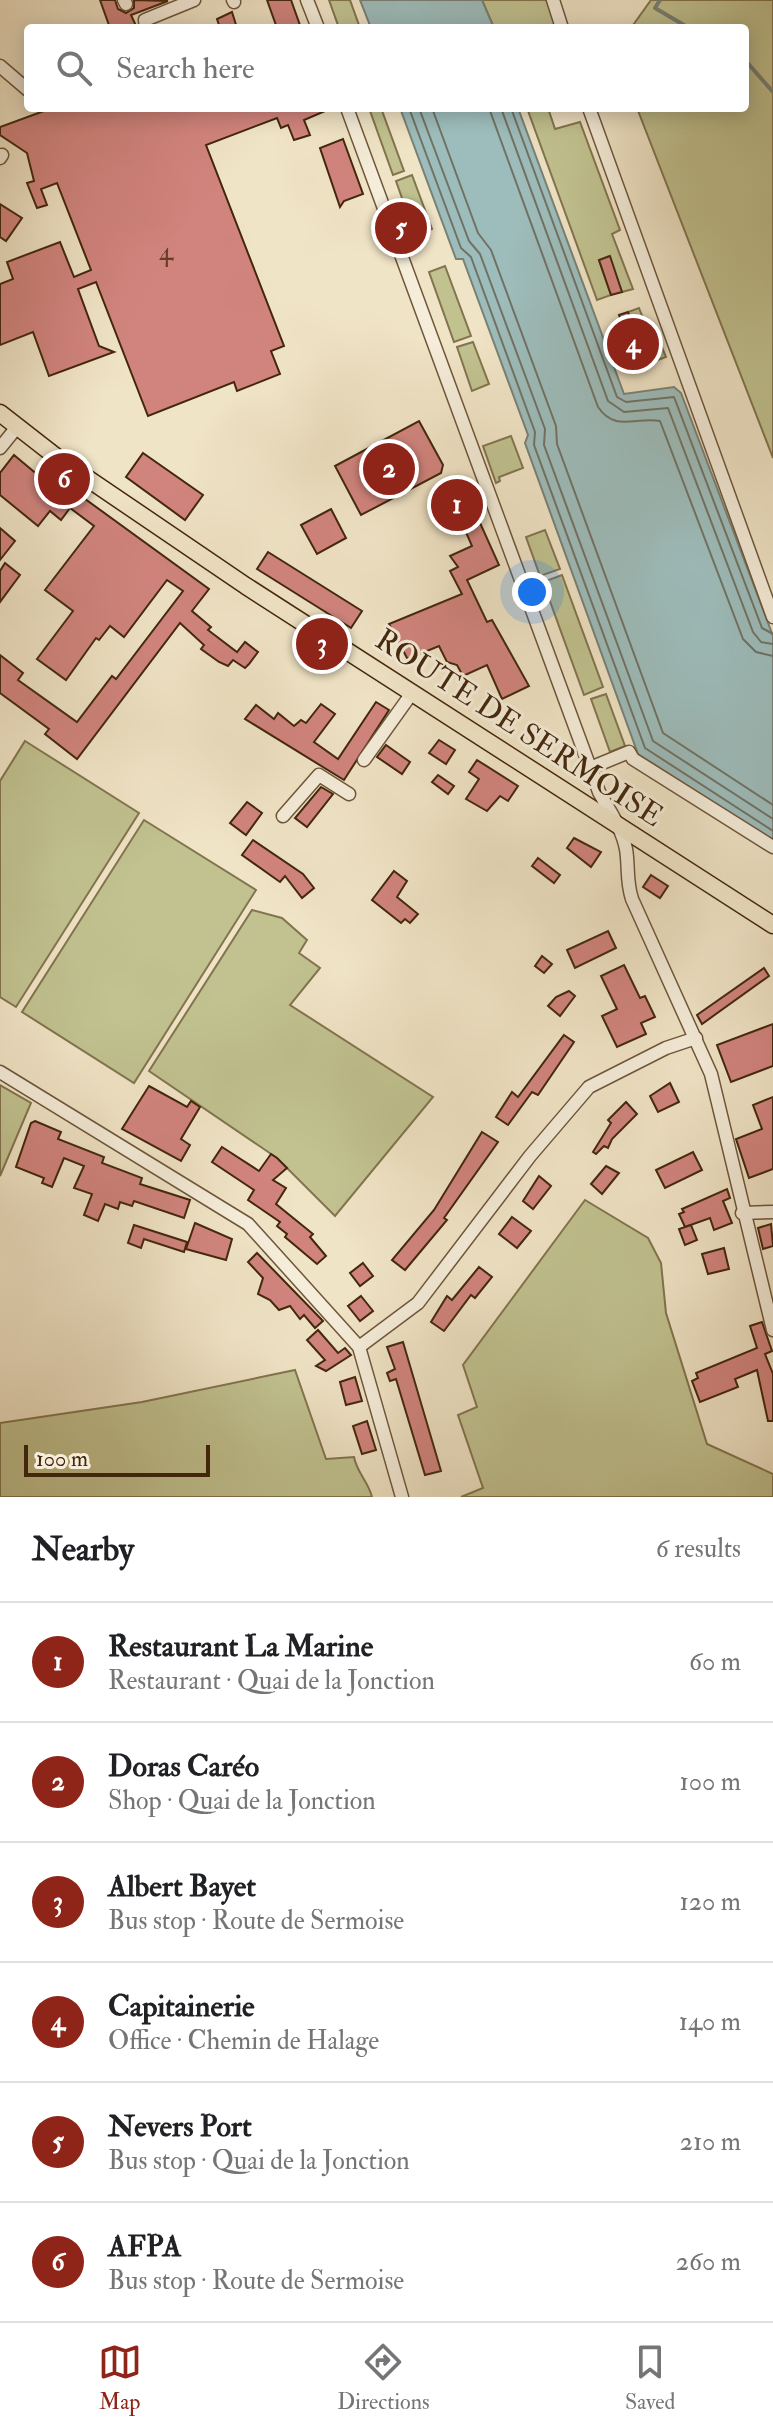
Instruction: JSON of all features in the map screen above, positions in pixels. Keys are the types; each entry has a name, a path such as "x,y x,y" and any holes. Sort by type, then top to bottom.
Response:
{"main road":[{"name":"ROUTE DE SERMOISE","path":"0,413 246,586 773,925"}],"street":[{"path":"146,24 145,20 194,0"},
{"path":"307,0 316,24"},
{"path":"553,0 561,24"},
{"path":"0,66 24,87"},
{"path":"348,112 590,768 618,825 626,850 625,879 631,898 711,1074 742,1213 773,1330"},
{"path":"590,112 773,617"},
{"path":"0,448 17,427"},
{"path":"364,760 412,693"},
{"path":"590,768 629,752 633,759 773,847"},
{"path":"283,816 319,775 349,794"},
{"path":"359,1347 418,1303 530,1156 589,1087 666,1048 696,1038"},
{"path":"0,1072 248,1224 359,1347 402,1497"},
{"path":"742,1213 773,1212"}],"green space":[{"path":"329,0 350,0 359,24 338,24"},
{"path":"482,0 548,0 556,24 492,24"},
{"path":"651,0 773,0 773,458 639,112 749,112 749,24 634,24"},
{"path":"370,112 382,112 404,171 393,175"},
{"path":"528,112 549,112 555,129 580,122 620,230 612,234 633,289 622,292 609,256 599,260 611,295 597,300"},
{"path":"412,175 432,229 415,235 396,181"},
{"path":"445,266 471,336 454,342 429,272"},
{"path":"639,308 654,346 661,345 666,357 645,365 628,312"},
{"path":"473,342 489,384 472,391 457,347"},
{"path":"511,436 523,468 499,477 500,481 496,483 483,446"},
{"path":"545,530 560,569 540,576 526,537"},
{"path":"562,575 603,687 584,695 543,582"},
{"path":"606,694 625,746 610,752 591,699"},
{"path":"25,741 139,813 16,1007 0,997 0,781"},
{"path":"144,820 256,890 134,1083 22,1012"},
{"path":"252,910 282,918 307,940 299,953 320,968 290,1005 433,1097 335,1216 277,1158 149,1071"},
{"path":"0,1085 31,1103 0,1176"},
{"path":"585,1200 648,1238 661,1263 666,1313 707,1444 773,1474 773,1497 461,1497 483,1488 458,1415 477,1407 463,1365"},
{"path":"295,1370 326,1459 354,1457 372,1497 0,1497 0,1423 142,1402"}],"water":[{"path":"360,0 482,0 492,24 369,24"},
{"path":"401,112 519,112 624,394 674,387 681,393 773,636 773,841 638,754 525,443 528,435 463,259 456,259"}],"building":[{"path":"100,0 115,0 118,9 126,13 134,8 134,0 168,1 131,15 135,24 109,24"},
{"path":"267,0 291,0 300,24 276,24"},
{"path":"232,12 236,24 219,24 217,19"},
{"path":"41,112 323,112 304,120 310,135 294,140 288,125 281,128 277,118 206,145 284,346 271,351 280,374 237,391 234,382 148,416 96,282 78,289 99,346 114,352 49,376 33,332 0,345 0,284 13,279 7,262 60,242 74,277 91,270 57,183 41,189 47,205 37,208 27,183 34,181 27,153 0,135 0,127"},
{"path":"343,139 363,194 344,201 340,207 320,148"},
{"path":"0,204 22,218 6,241 0,237"},
{"path":"610,256 622,292 611,295 599,260"},
{"path":"628,312 645,366 637,369 619,315"},
{"path":"419,421 443,465 441,473 361,515 335,466"},
{"path":"143,453 203,495 185,520 126,477"},
{"path":"14,455 63,496 70,488 209,589 192,611 211,627 208,630 237,652 245,642 258,652 249,664 245,668 233,660 228,666 219,662 201,649 204,645 180,623 77,759 45,734 49,729 0,693 0,655 23,673 18,680 77,722 112,676 116,679 183,591 167,580 124,637 110,626 99,640 96,638 66,680 37,659 73,611 45,590 94,526 70,508 61,520 50,511 38,526 0,495 0,473"},
{"path":"467,494 499,565 467,580 487,622 492,620 529,686 502,699 487,665 463,676 457,665 447,662 439,646 417,655 421,664 407,658 389,624 462,594 450,571 458,567 450,556 472,546 452,500"},
{"path":"331,509 346,538 317,554 301,525"},
{"path":"0,528 15,541 0,560"},
{"path":"268,552 362,611 351,628 257,569"},
{"path":"5,563 20,575 0,602 0,571"},
{"path":"376,702 389,710 344,780 245,719 256,705 274,719 278,713 294,726 301,720 306,723 321,704 335,714 314,742 338,759"},
{"path":"439,740 455,750 446,764 429,753"},
{"path":"386,745 410,762 402,774 377,757"},
{"path":"477,760 518,786 508,801 500,796 487,811 466,799 479,779 469,772"},
{"path":"438,775 454,786 448,794 432,782"},
{"path":"321,787 333,794 307,827 295,818"},
{"path":"247,802 262,813 246,835 230,823"},
{"path":"574,838 601,852 591,867 567,848"},
{"path":"253,840 303,874 314,888 302,898 285,876 280,882 242,855"},
{"path":"538,858 560,875 554,883 532,866"},
{"path":"394,871 407,881 397,897 418,914 410,923 405,919 401,923 372,900"},
{"path":"651,875 668,886 660,898 643,887"},
{"path":"608,931 616,948 575,968 567,950"},
{"path":"542,956 552,964 544,973 535,966"},
{"path":"624,965 640,998 645,996 655,1017 641,1023 646,1034 617,1047 602,1016 617,1009 601,976"},
{"path":"764,968 769,976 702,1024 697,1015"},
{"path":"569,991 575,996 560,1016 548,1006 556,997"},
{"path":"773,1024 773,1066 731,1082 717,1045"},
{"path":"564,1035 574,1042 538,1095 532,1092 508,1125 496,1117 512,1092 518,1097"},
{"path":"670,1083 679,1102 658,1112 650,1096"},
{"path":"149,1086 187,1107 191,1101 200,1107 181,1139 190,1145 181,1161 122,1129"},
{"path":"773,1097 773,1169 749,1178 736,1139 762,1129 753,1105"},
{"path":"626,1102 637,1114 612,1139 608,1148 604,1146 596,1154 593,1152 611,1123 608,1120"},
{"path":"35,1121 61,1132 58,1139 104,1157 102,1163 142,1178 140,1184 190,1200 184,1218 134,1201 132,1206 120,1202 118,1209 105,1204 98,1221 84,1215 92,1194 74,1188 84,1166 64,1158 52,1187 42,1183 44,1178 16,1167 31,1123"},
{"path":"482,1132 498,1142 444,1218 447,1220 405,1270 392,1260 434,1210"},
{"path":"222,1147 259,1171 271,1154 287,1168 273,1180 286,1188 276,1204 313,1234 310,1237 326,1256 317,1264 285,1237 287,1234 277,1226 280,1222 248,1200 254,1190 212,1162"},
{"path":"693,1152 702,1170 665,1188 656,1170"},
{"path":"606,1166 619,1173 602,1194 591,1184"},
{"path":"539,1176 551,1186 533,1209 523,1201"},
{"path":"727,1189 730,1198 723,1201 732,1223 714,1230 710,1218 685,1227 679,1214 684,1212 682,1209"},
{"path":"512,1217 531,1231 517,1248 499,1234"},
{"path":"195,1223 232,1239 226,1260 186,1249"},
{"path":"771,1224 773,1246 763,1249 758,1228"},
{"path":"134,1225 187,1242 184,1252 144,1239 141,1248 128,1243"},
{"path":"691,1225 697,1240 685,1245 679,1229"},
{"path":"724,1248 729,1269 708,1274 702,1254"},
{"path":"257,1253 323,1321 315,1328 304,1315 300,1319 290,1306 279,1310 270,1300 258,1294 263,1278 248,1262"},
{"path":"363,1263 373,1276 360,1286 350,1273"},
{"path":"479,1267 492,1277 475,1298 471,1295 444,1331 431,1322 447,1296 452,1300"},
{"path":"361,1296 373,1311 360,1321 348,1306"},
{"path":"762,1322 772,1351 765,1354 773,1374 773,1421 768,1421 757,1370 735,1379 738,1387 700,1402 692,1381 698,1378 696,1373 757,1348 750,1326"},
{"path":"318,1330 338,1353 345,1348 351,1355 326,1371 316,1366 325,1360 307,1340"},
{"path":"403,1342 441,1471 425,1475 396,1379 390,1381 387,1373 395,1369 387,1347"},
{"path":"355,1377 362,1401 346,1405 340,1382"},
{"path":"367,1421 376,1450 362,1454 353,1426"}],"waterway":[{"path":"660,0 655,8 682,24"},
{"path":"749,65 773,92"}],"place":[{"name":"Nevers Port","path":"401,228"},
{"name":"Capitainerie","path":"633,344"},
{"name":"Doras Caréo","path":"389,469"},
{"name":"AFPA","path":"64,479"},
{"name":"Restaurant La Marine","path":"457,505"},
{"name":"Albert Bayet","path":"322,644"}]}
